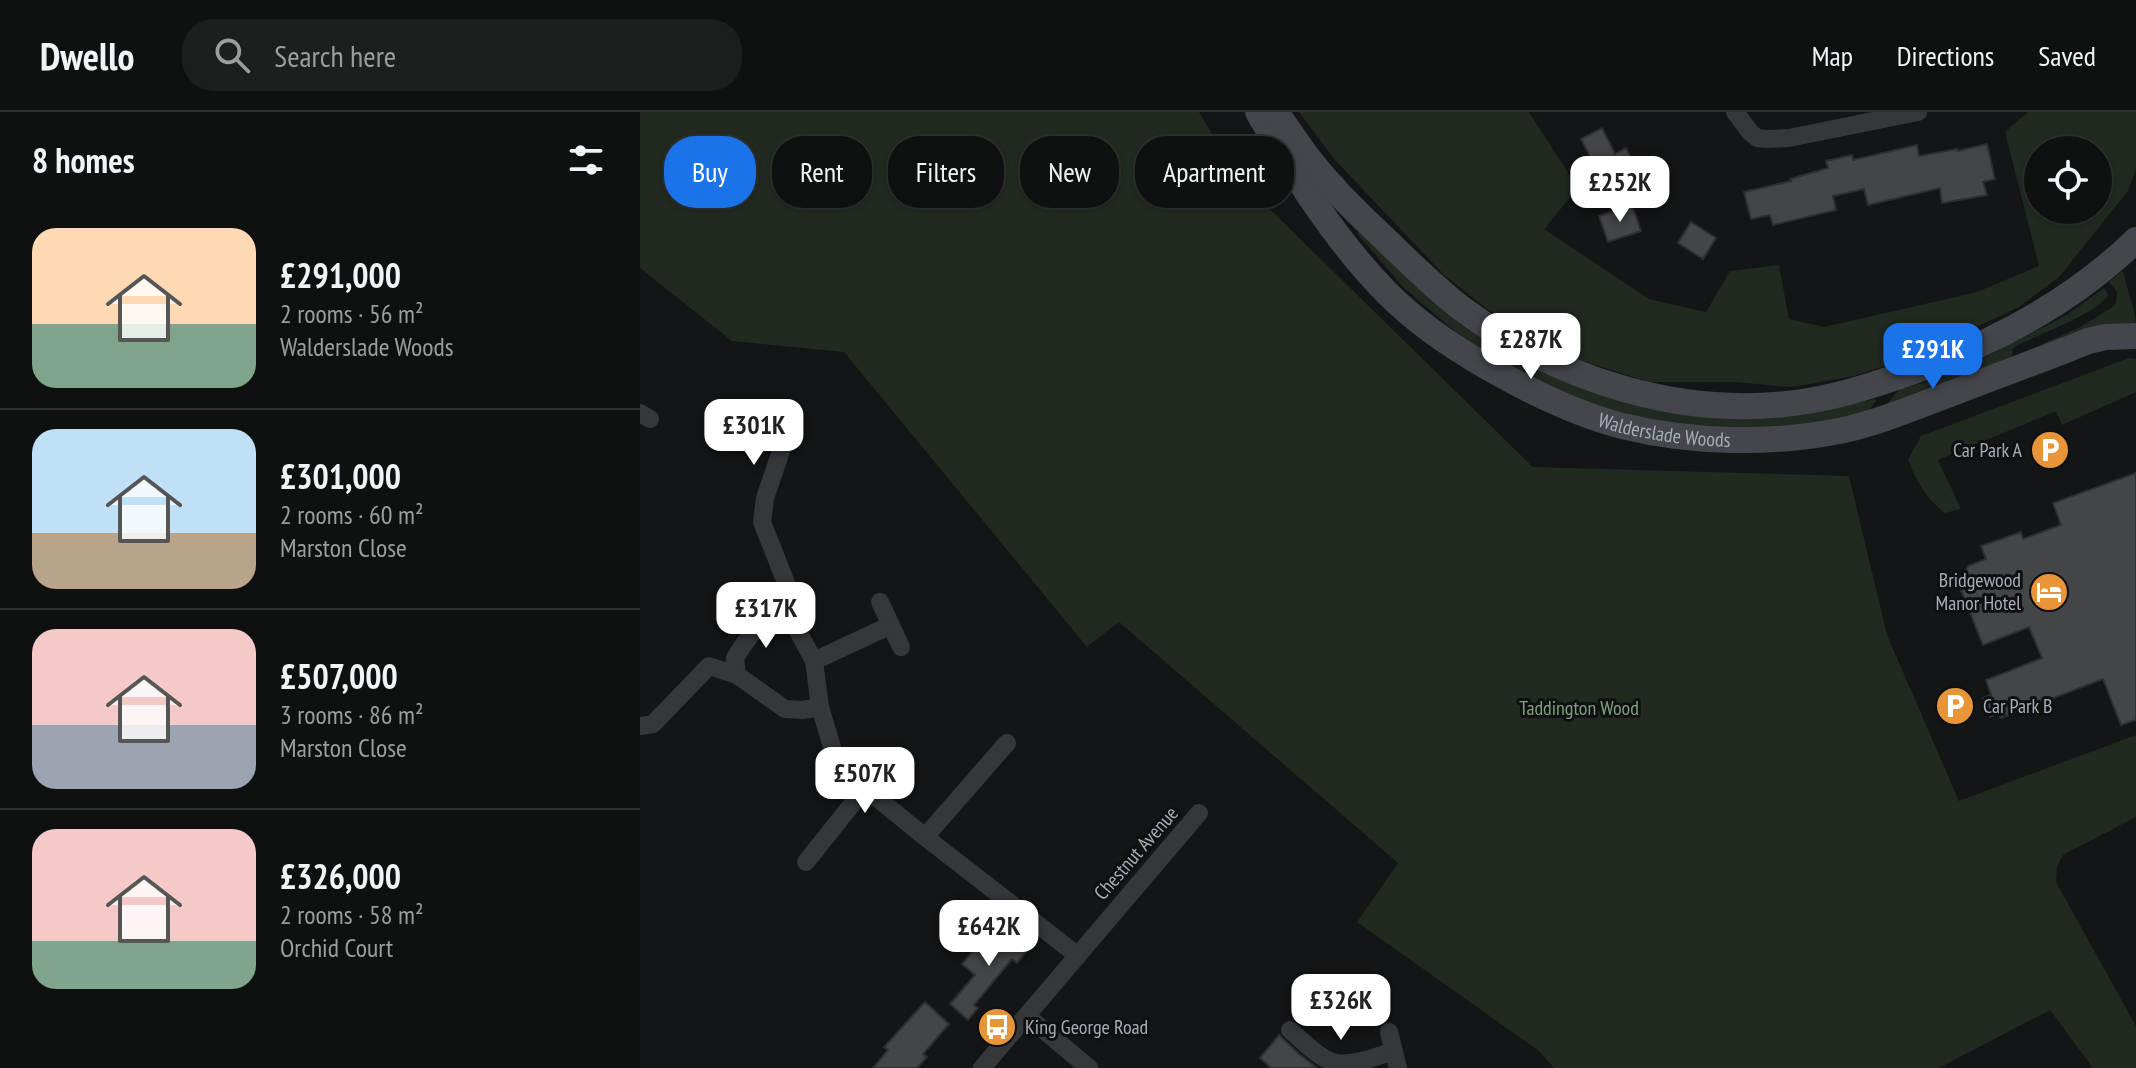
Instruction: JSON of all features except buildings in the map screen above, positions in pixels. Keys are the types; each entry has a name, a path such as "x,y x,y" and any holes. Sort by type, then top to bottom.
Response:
{"street":[{"name":"Walderslade Woods","path":"1258,112 1288,164 1341,240 1387,293 1422,324 1461,352 1538,394 1621,425 1659,433 1727,440 1789,438 1842,430 1911,409 2088,341 2136,336"},
{"name":"Walderslade Woods","path":"1276,112 1333,188 1461,308 1547,361 1624,389 1691,403 1756,405 1805,401 1862,389 1918,370 1954,356 2044,310 2087,283 2136,240"},
{"path":"1735,112 1750,132 1757,138 1766,139 1789,138 1918,112"},
{"path":"782,448 765,498 762,522 788,588 792,620 814,661 820,707 836,760 925,837 1077,955"},
{"path":"880,602 901,647"},
{"path":"737,675 735,658 746,639 769,619 792,620"},
{"path":"814,661 891,625"},
{"path":"640,726 653,724 709,666 737,675 785,709 820,707"},
{"path":"925,837 1007,743"},
{"path":"806,862 865,788"},
{"name":"Chestnut Avenue","path":"982,1068 1199,813"},
{"path":"1027,1016 1089,1068"},
{"path":"1290,1030 1327,1059 1337,1063 1396,1060 1389,1032"}],"green space":[{"name":"Taddington Wood","path":"640,112 1199,112 1213,136 1135,136 1135,208 1269,208 1533,467 1849,476 1887,635 1959,801 2136,735 2136,817 2063,855 2057,867 2056,882 2136,1026 2136,1068 2093,1068 2050,1010 1939,1068 1554,1068 1539,1051 1357,922 1398,863 1119,622 1087,647 844,352 732,341 640,268"},
{"path":"1299,112 1529,112 1578,188 1544,229 1649,299 1706,312 1730,271 1779,265 1789,319 1824,327 1977,292 2039,266 2028,224 2102,224 2059,277 2019,307 1914,357 1854,376 1792,387 1733,382 1649,382 1570,357 1490,311 1444,275 1335,160"},
{"path":"2028,112 2136,112 2136,170 2128,191 2112,211 2112,136 2024,136 2024,207 2005,132"},
{"path":"1360,230 1536,367 1809,412 1876,401 1868,412 1796,427 1726,429 1662,422 1599,408 1532,380 1463,338 1404,288 1360,237 1357,233"},
{"path":"2122,271 2136,327 2020,354 2080,327 2113,307 2117,292 2109,282"},
{"path":"2104,288 2108,295 2103,302 2081,316 2016,346 2012,350 2013,360 1888,406 1899,390 1941,378 1982,359 2065,316"},
{"path":"2129,358 2136,359 2136,392 2062,425 2056,411 1938,460 1961,509 1945,513 1923,490 1908,460 1921,436"}],"place":[{"name":"Car Park A","path":"2050,450"},
{"name":"Bridgewood Manor Hotel","path":"2049,592"},
{"name":"Car Park B","path":"1955,706"},
{"name":"King George Road","path":"997,1027"}]}
